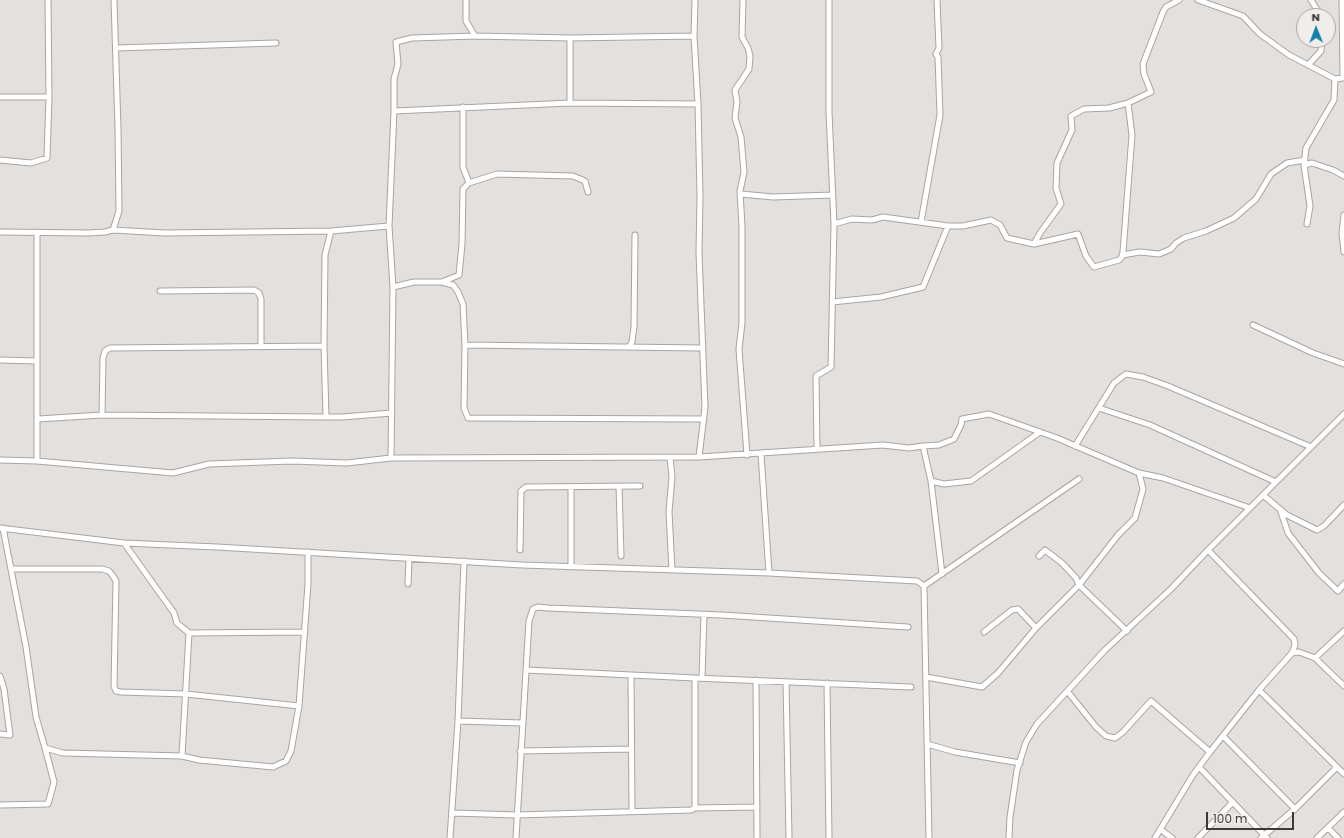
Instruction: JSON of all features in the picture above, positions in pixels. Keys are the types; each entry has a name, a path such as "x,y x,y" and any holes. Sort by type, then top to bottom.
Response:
{"street":[{"path":"0,160 31,162 46,158 49,97 48,0"},
{"path":"113,230 119,211 114,0"},
{"path":"466,0 466,20 475,36"},
{"path":"694,0 694,36 698,104 700,196 699,253 704,419 699,457"},
{"path":"743,0 742,37 750,52 749,69 735,90 737,102 735,118 741,137 744,172 741,194 742,323 739,349 747,455"},
{"path":"817,449 816,376 831,367 834,224 829,112 829,0"},
{"path":"921,222 940,115 938,57 936,54 939,48 937,0"},
{"path":"1034,244 1061,204 1056,188 1058,163 1072,130 1071,116 1084,109 1109,108 1151,92 1144,74 1143,64 1163,12 1166,7 1179,0"},
{"path":"1198,0 1243,16 1260,34 1289,55 1335,79 1344,78 1342,0"},
{"path":"391,458 393,287 389,226 394,79 398,64 396,42 412,38 475,36 570,38 694,36"},
{"path":"570,38 570,103"},
{"path":"116,48 276,42"},
{"path":"1308,64 1321,51 1321,48"},
{"path":"1307,224 1310,206 1304,163 1306,148 1334,100 1335,79"},
{"path":"0,97 49,97"},
{"path":"834,224 852,219 872,220 887,217 948,226 963,226 991,220 1000,225 1007,238 1034,244 1078,234 1086,256 1094,267 1119,260 1122,255 1132,135 1128,102"},
{"path":"394,111 570,103 698,104"},
{"path":"463,107 463,167 470,183"},
{"path":"1122,255 1140,252 1159,254 1171,249 1176,243 1184,238 1206,231 1234,218 1256,199 1272,174 1287,163 1312,163 1333,170 1344,176"},
{"path":"442,282 459,275 462,244 463,189 470,183 496,174 573,176 585,182 588,192"},
{"path":"741,194 773,197 833,194"},
{"path":"1344,215 1342,233 1344,252"},
{"path":"0,232 88,233 113,230 164,233 331,231 389,226"},
{"path":"832,302 881,297 923,288 948,226"},
{"path":"326,417 324,346 325,255 331,231"},
{"path":"37,232 37,461"},
{"path":"629,347 632,342 634,327 635,235"},
{"path":"393,287 414,282 442,282 453,285 458,292 463,304 465,345 464,408 468,418 704,419"},
{"path":"160,291 254,290 259,293 262,299 261,347"},
{"path":"1253,325 1313,353 1344,364"},
{"path":"465,345 702,348"},
{"path":"102,415 103,358 105,351 110,348 324,346"},
{"path":"0,360 37,361"},
{"path":"1075,446 1114,383 1126,374 1143,376 1311,447"},
{"path":"1099,408 1150,425 1276,482"},
{"path":"38,419 102,415 282,415 342,417 392,413"},
{"path":"0,460 37,461 173,473 209,464 292,461 347,463 391,458 699,457 883,445 909,448 939,445 954,439 961,425 962,419 989,414 1040,432 1139,473 1163,478 1250,508"},
{"path":"1009,838 1012,802 1020,763 1026,742 1037,724 1105,650 1127,631 1344,414"},
{"path":"931,481 944,484 971,481 1040,432"},
{"path":"923,446 931,481 942,574"},
{"path":"761,454 769,573"},
{"path":"670,457 672,477 669,512 672,570"},
{"path":"926,676 982,687 998,673 1036,628 1079,586 1118,535 1135,518 1143,489 1139,473"},
{"path":"924,586 1079,479"},
{"path":"619,486 621,556"},
{"path":"520,550 521,491 526,487 640,486"},
{"path":"571,487 571,567"},
{"path":"1263,495 1287,514 1317,530 1324,526 1343,507"},
{"path":"1280,508 1288,533 1319,573 1338,591 1344,584"},
{"path":"0,805 48,804 54,782 46,748 36,717 26,647 2,528 124,543 571,567 769,573 917,581 924,586"},
{"path":"124,543 174,613 177,623 188,633 305,632"},
{"path":"1039,556 1045,550 1062,563 1076,578 1079,586 1127,631"},
{"path":"1155,838 1199,767 1259,690 1292,653 1295,645 1294,639 1208,550"},
{"path":"46,748 63,753 182,756 199,760 273,767 286,761 291,751 299,706 305,632 308,552"},
{"path":"408,584 409,559"},
{"path":"450,838 453,813 458,721 464,561"},
{"path":"11,569 89,568 109,571 116,582 114,686 116,691 186,694 299,706"},
{"path":"924,586 930,838"},
{"path":"516,838 520,751 530,616 534,609 538,607 908,627"},
{"path":"984,632 1012,610 1018,609 1036,628"},
{"path":"702,678 704,615"},
{"path":"1315,658 1344,631"},
{"path":"182,756 188,633"},
{"path":"1292,653 1304,653 1315,658 1344,686"},
{"path":"526,670 911,687"},
{"path":"632,675 630,749 632,811"},
{"path":"0,676 4,689 10,735 0,734"},
{"path":"695,678 695,808"},
{"path":"756,680 758,838"},
{"path":"786,682 789,838"},
{"path":"827,683 829,838"},
{"path":"1259,690 1344,774"},
{"path":"1068,692 1096,727 1106,736 1115,738 1123,732 1151,701 1210,752"},
{"path":"458,721 522,723"},
{"path":"1223,736 1296,809"},
{"path":"927,744 955,752 1020,763"},
{"path":"520,751 630,749"},
{"path":"1199,767 1264,837 1296,809 1337,767"},
{"path":"1198,838 1233,802"},
{"path":"453,813 517,815 691,810 695,808 757,806"},
{"path":"1316,838 1344,812"},
{"path":"1328,828 1338,838"},
{"path":"1160,829 1172,838"}]}
